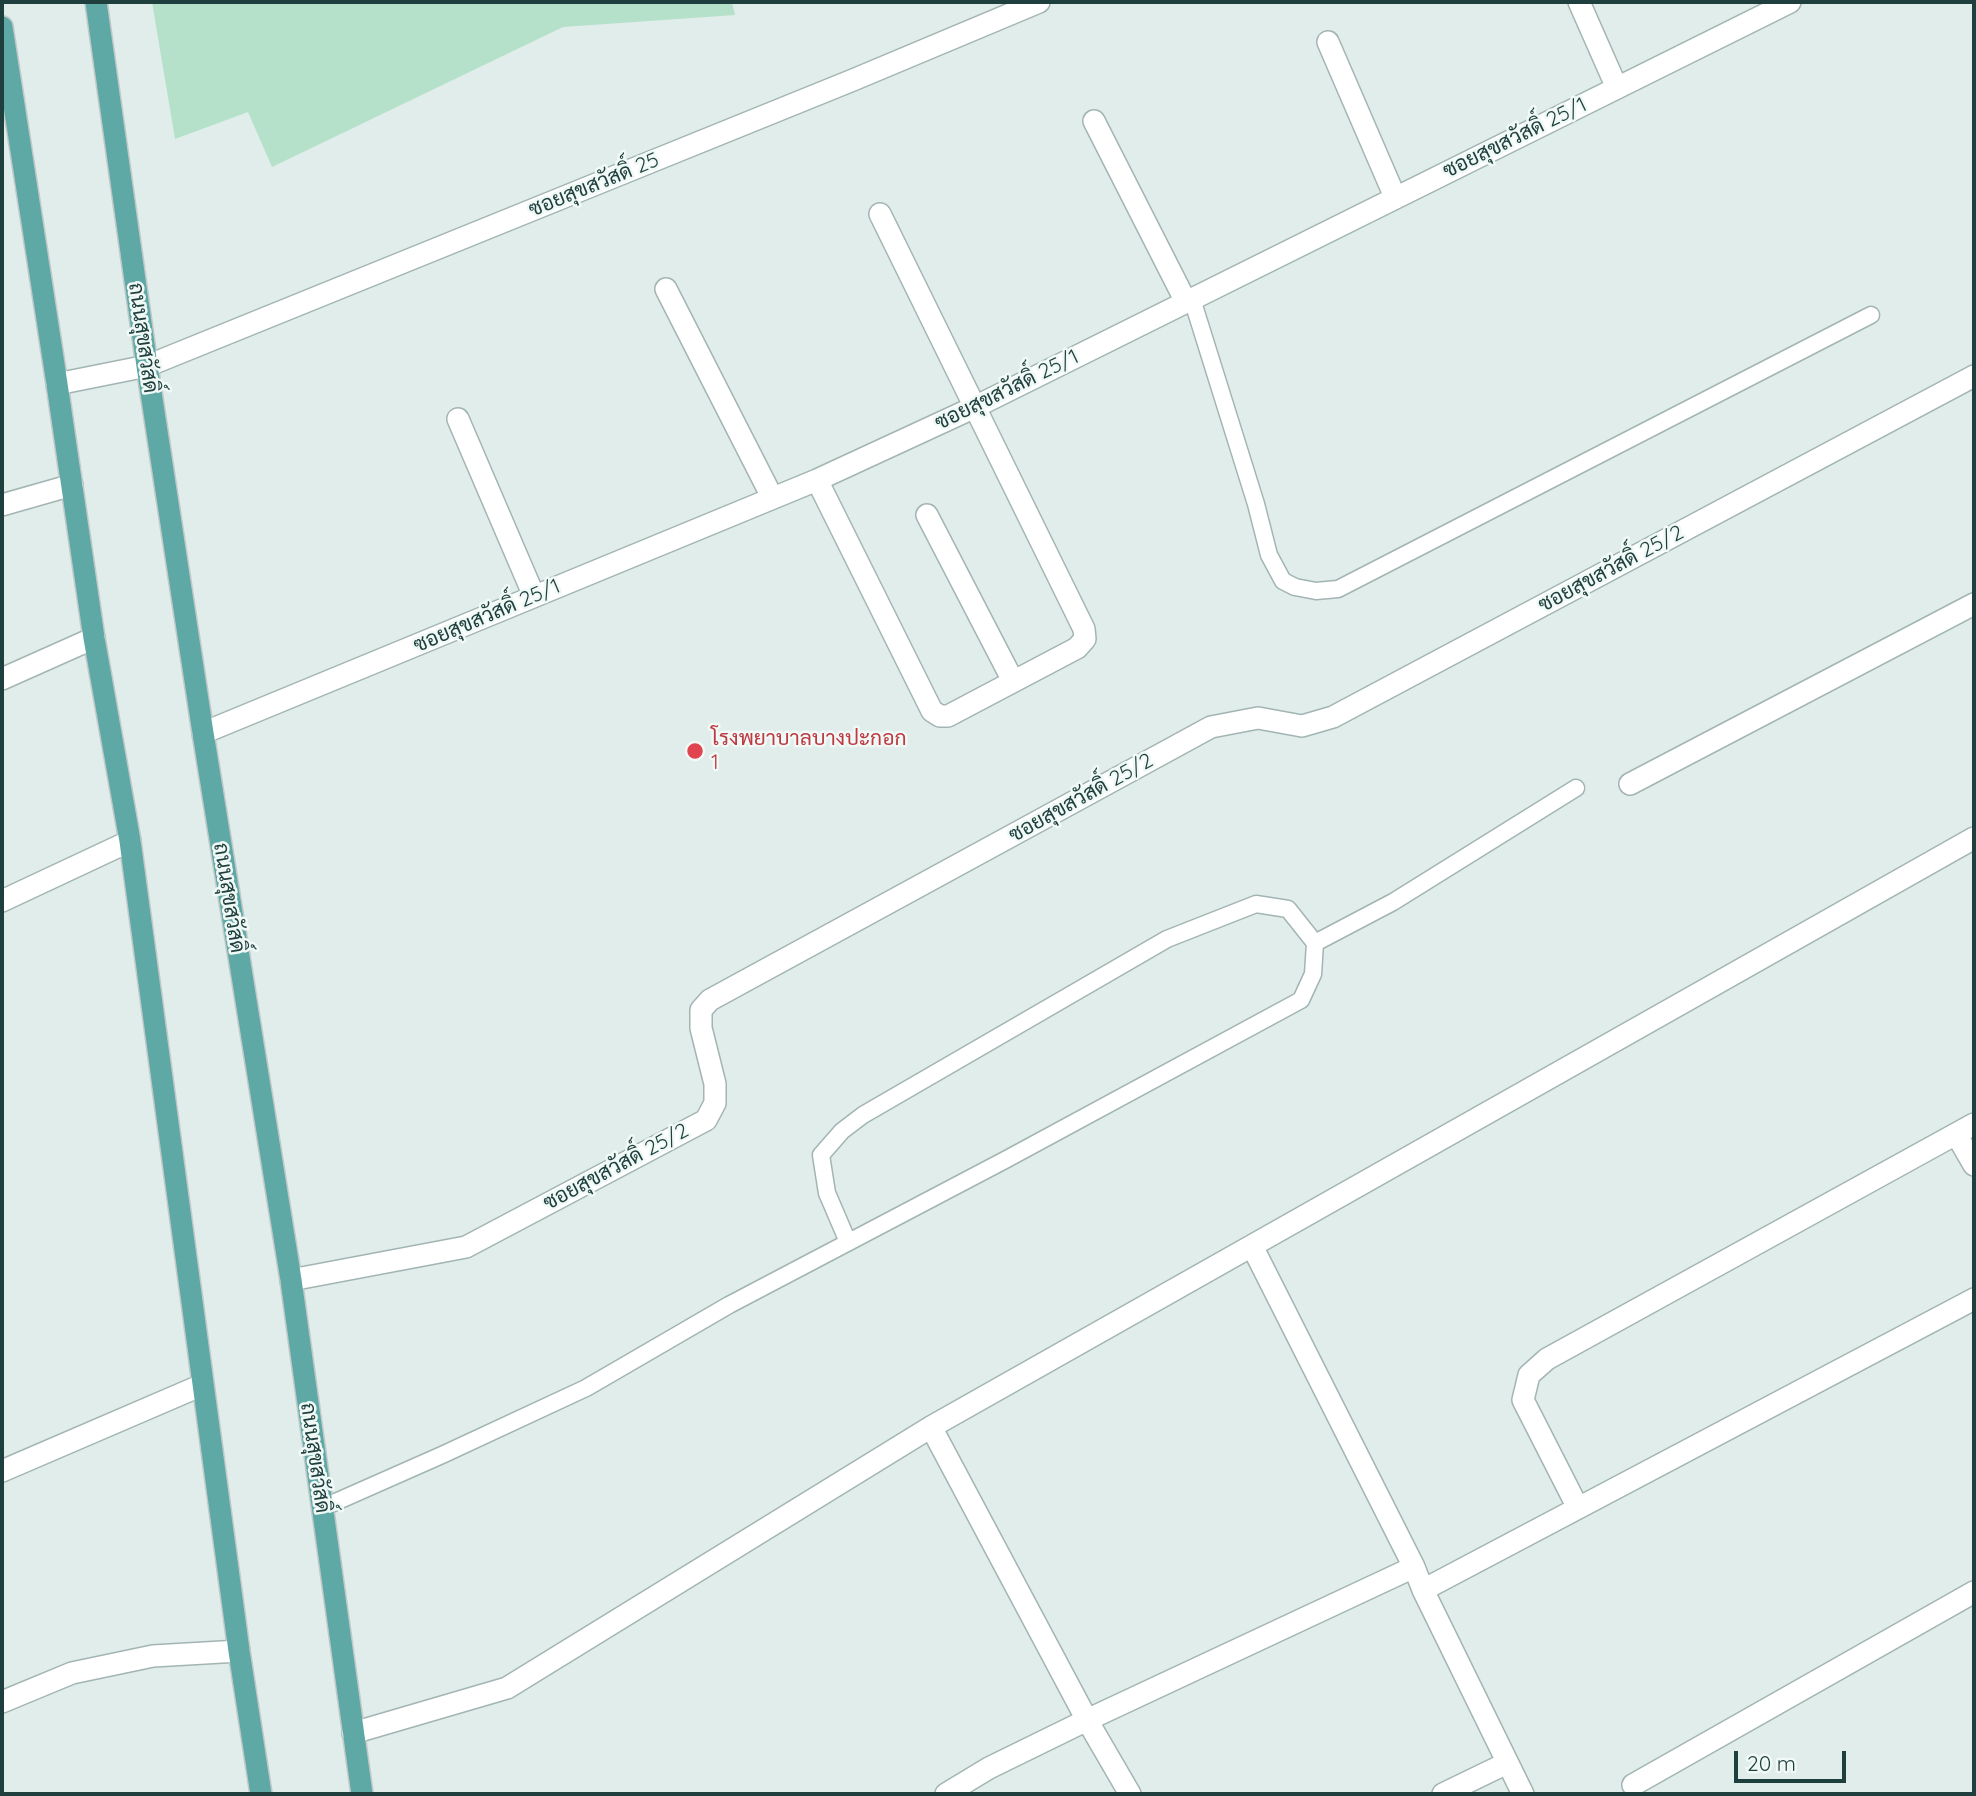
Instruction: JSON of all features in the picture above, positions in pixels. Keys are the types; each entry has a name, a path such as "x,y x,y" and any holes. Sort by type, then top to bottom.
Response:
{"main road":[{"name":"ถนนสุขสวัสดิ์","path":"96,2 147,366 291,1280 362,1794"},
{"path":"2,27 94,638 130,841 202,1385 261,1794"}],"street":[{"name":"ซอยสุขสวัสดิ์ 25","path":"57,384 147,366 1039,2"},
{"path":"1579,2 1617,88"},
{"name":"ซอยสุขสวัสดิ์ 25/1","path":"203,733 817,480 975,407 1790,2"},
{"path":"1328,42 1395,197"},
{"path":"1094,121 1189,300"},
{"path":"817,480 932,711 940,716 948,716 1077,648 1085,639 1084,629 880,214"},
{"path":"666,289 772,497"},
{"name":"ซอยสุขสวัสดิ์ 25/2","path":"291,1280 466,1247 706,1120 715,1103 715,1084 701,1028 701,1010 710,1000 1211,727 1258,718 1302,726 1333,717 1974,376"},
{"path":"458,419 534,596"},
{"path":"2,505 72,485"},
{"path":"926,515 1013,681"},
{"path":"1630,784 1974,604"},
{"path":"2,679 94,638"},
{"path":"354,1733 508,1688 931,1427 1974,838"},
{"path":"2,901 130,841"},
{"path":"1577,1508 1523,1400 1529,1375 1547,1359 1965,1129 1974,1165"},
{"path":"1252,1246 1414,1567 1523,1794"},
{"path":"1423,1590 1974,1299"},
{"path":"2,1471 202,1385"},
{"path":"931,1427 1087,1720 1130,1794"},
{"path":"946,1794 989,1768 1087,1720 1414,1567"},
{"path":"1633,1785 1974,1591"},
{"path":"2,1702 72,1673 153,1656 239,1651"},
{"path":"1443,1794 1507,1763"}],"lane":[{"path":"1189,300 1269,555 1283,581 1295,587 1316,591 1338,589 1871,315"},
{"path":"1315,943 1393,902 1576,788"},
{"path":"322,1508 586,1388 729,1305 848,1242 1301,1000 1313,974 1315,943 1288,909 1256,904 1167,939 863,1115 842,1131 821,1155 827,1193 848,1242"}],"green space":[{"path":"152,2 732,2 735,15 563,27 272,167 248,112 175,139"}],"place":[{"name":"โรงพยาบาลบางปะกอก 1","path":"695,751"}]}
